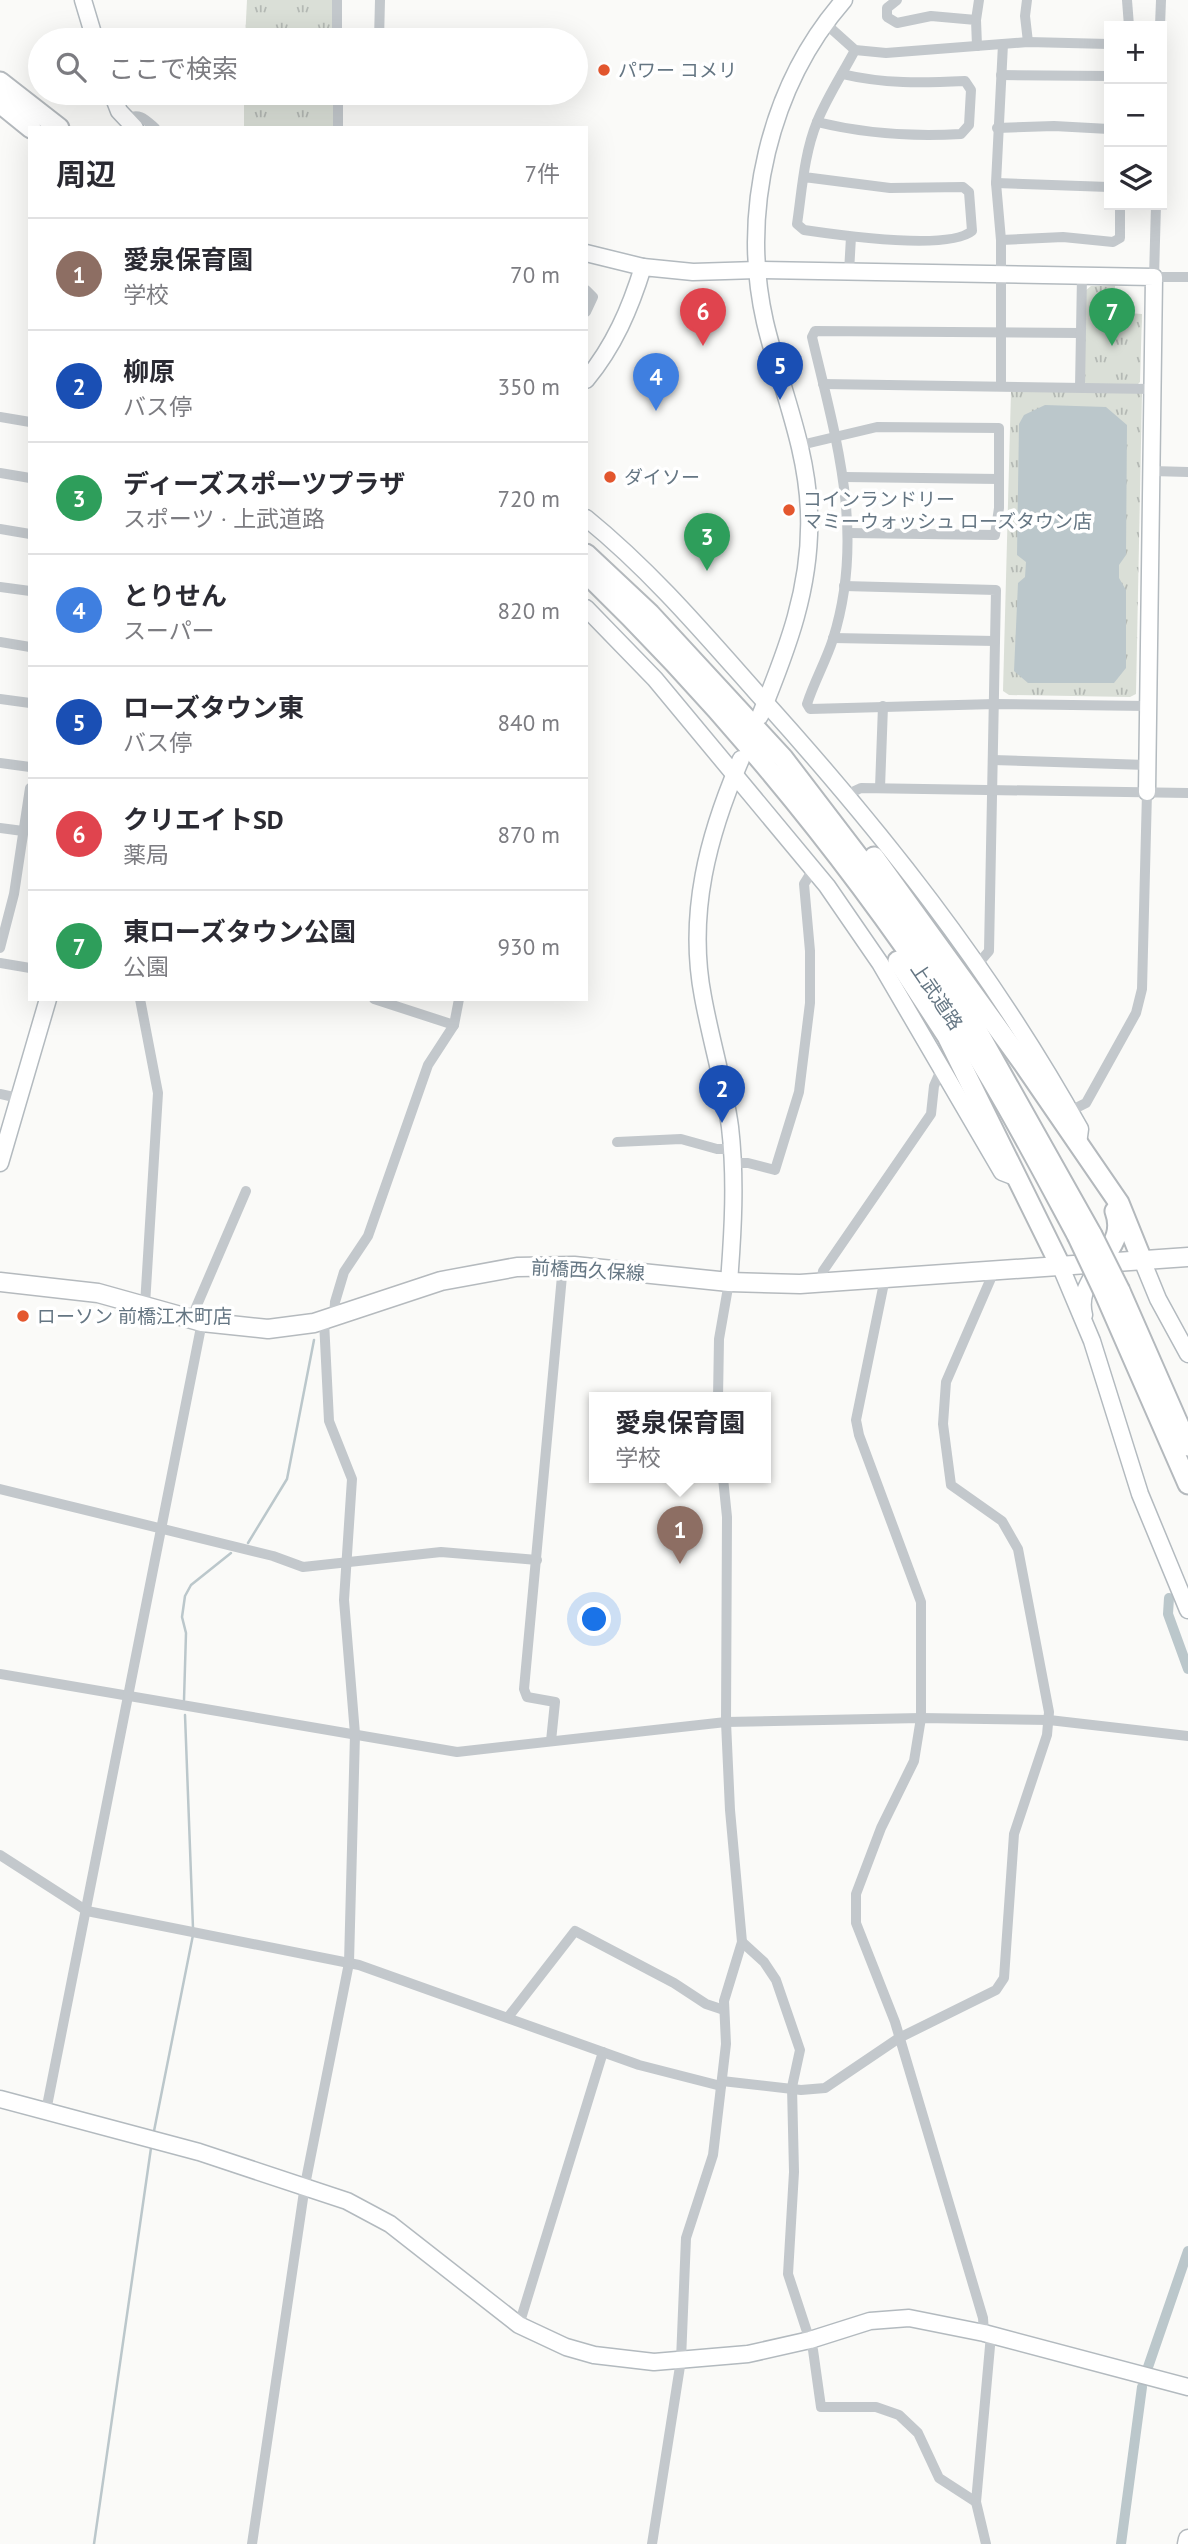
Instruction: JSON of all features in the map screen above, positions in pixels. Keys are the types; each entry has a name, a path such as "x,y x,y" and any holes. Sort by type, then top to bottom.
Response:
{"highway":[{"path":"0,82 28,104"},
{"path":"0,103 29,126"},
{"path":"30,105 56,126"},
{"name":"上武道路","path":"588,556 659,623 783,758 864,864 965,1009 1085,1235 1188,1446"},
{"name":"上武道路","path":"588,575 707,697 781,785 874,904 948,1011 1085,1235"},
{"path":"783,758 832,808 896,885 1119,1203 1142,1260"},
{"path":"781,785 947,1036 1060,1265"},
{"path":"1101,1263 1116,1240 1119,1227 1105,1184"},
{"name":"上武道路","path":"1112,1292 1188,1484"}],"main road":[{"name":"前橋西久保線","path":"0,1282 87,1292 197,1320 268,1329 329,1319 462,1276 517,1267 563,1265 729,1282 821,1283 1188,1257"}],"street":[{"path":"83,0 91,28"},
{"path":"337,0 338,28"},
{"path":"379,28 380,0"},
{"path":"897,0 887,8 887,17 897,23 931,16 976,20"},
{"path":"977,46 976,20 979,0"},
{"path":"1027,0 1028,42"},
{"path":"1127,0 1129,21"},
{"path":"1160,21 1161,0"},
{"path":"763,709 786,655 804,593 810,514 801,445 765,322 757,270 757,214 769,139 800,63 838,2"},
{"path":"826,24 855,50 886,53 1028,42 1104,44"},
{"path":"1001,386 1001,240 996,183 1003,44"},
{"path":"804,177 881,187 963,187 969,192 972,231 964,238 902,240 804,230 797,224 804,177 817,121 855,50"},
{"path":"817,121 878,134 922,136 961,134 969,125 971,90 965,81 910,84 869,81 842,74"},
{"path":"1001,75 1104,76"},
{"path":"119,105 130,123 136,115 143,117 153,126"},
{"path":"338,105 338,126"},
{"path":"997,128 1054,126 1104,129"},
{"path":"996,183 1104,187"},
{"path":"1001,240 1063,237 1114,242 1120,238 1119,210"},
{"path":"1070,1111 1086,1103 1136,1013 1143,975 1156,210"},
{"path":"849,272 852,237"},
{"path":"588,253 643,267 693,272 757,270 1188,277"},
{"path":"588,377 616,337 631,304 643,267"},
{"path":"1080,387 1082,276"},
{"path":"588,292 593,297 588,308"},
{"path":"1080,333 815,331 812,337 845,477 849,533 844,586 833,638 808,706 814,709 995,704 1147,706"},
{"path":"823,384 1152,389"},
{"path":"0,417 28,422"},
{"path":"801,445 900,425 994,425 999,428 998,530 995,535 849,533"},
{"path":"1152,471 1188,472"},
{"path":"0,473 28,478"},
{"path":"845,477 999,479"},
{"path":"588,520 652,576 763,709 848,794 913,875 1009,1008 1080,1129 1078,1144"},
{"path":"0,529 28,534"},
{"path":"844,586 996,590 989,951 977,965"},
{"path":"0,587 28,591"},
{"path":"588,610 655,679 814,868 880,963 1002,1172 1015,1177"},
{"path":"833,638 995,641"},
{"path":"0,642 28,647"},
{"path":"0,699 28,703"},
{"path":"880,788 883,706"},
{"path":"718,1392 719,1339 729,1282 732,1156 724,1087 702,996 698,936 701,882 707,852 741,759"},
{"path":"993,760 1147,765"},
{"path":"0,762 28,767"},
{"path":"848,794 861,788 1188,793"},
{"path":"0,948 14,894 28,800"},
{"path":"0,828 23,831"},
{"path":"617,1142 681,1139 775,1170 799,1092 810,1003 810,951 804,884 814,868"},
{"path":"0,892 14,894"},
{"path":"0,963 28,968"},
{"path":"0,1163 47,1001"},
{"path":"140,1001 158,1093 145,1305"},
{"path":"380,1001 454,1025"},
{"path":"252,2544 305,2185 349,1963 355,1734 344,1600 352,1479 348,1461 329,1421 329,1319 344,1272 368,1236 428,1065 454,1025 460,1001"},
{"path":"821,1283 823,1271 932,1114 934,1086 941,1070"},
{"path":"0,1094 18,1098"},
{"path":"46,2111 161,1531 197,1320 246,1191"},
{"path":"1142,1260 1158,1299 1188,1354"},
{"path":"1101,1263 1081,1301 1140,1494 1188,1610"},
{"path":"551,1741 555,1702 527,1697 524,1689 563,1265"},
{"path":"1060,1265 1092,1341"},
{"path":"0,1856 87,1911 349,1963 509,2016 639,2065 721,2083 825,2088 899,2038 996,1990 1004,1978 1014,1834 1047,1735 1049,1720 1018,1549 1002,1521 954,1489 946,1450 946,1382 995,1269"},
{"path":"885,1278 856,1420 859,1436 921,1602 921,1718 914,1761 881,1828 856,1894 856,1923 899,2038 988,2334 976,2502 986,2544"},
{"path":"652,2544 681,2360 686,2238 713,2155 727,2032 724,2010 742,1942 730,1810 726,1722 727,1528 723,1483"},
{"path":"0,1489 161,1531 273,1556 298,1567 449,1552 537,1560"},
{"path":"0,1674 457,1752 726,1722 921,1718 1049,1720 1188,1736"},
{"path":"509,2016 575,1931 674,1983 706,2004 724,2010"},
{"path":"742,1942 764,1962 776,1980 800,2050 792,2087 794,2172 788,2274 819,2376 821,2407 876,2407 899,2415 918,2433 939,2478 976,2502"},
{"path":"519,2325 603,2052"},
{"path":"0,2099 148,2137 347,2200 378,2216 519,2325 566,2347 594,2355 629,2361 681,2360 765,2352 870,2321 894,2318 988,2334 1188,2387"}],"green space":[{"path":"247,0 333,0 334,28 246,28"},
{"path":"244,105 334,105 334,126 244,126"},
{"path":"1091,286 1115,286 1114,312 1142,314 1140,382 1137,385 1086,384 1083,379 1085,291"},
{"path":"1011,391 1142,393 1136,694 1130,697 1009,695 1003,691"}],"shaded area":[{"path":"1045,405 1106,407 1127,425 1126,555 1119,565 1119,578 1126,590 1126,668 1114,683 1028,683 1014,671 1018,583 1025,577 1026,562 1017,555 1019,424 1024,415"}],"waterway":[{"path":"248,1543 287,1479 314,1340"},
{"path":"184,1700 186,1633 182,1617 185,1596 191,1585 231,1553"},
{"path":"1169,1598 1168,1614 1188,1669"},
{"path":"185,1715 193,1928"},
{"path":"154,2131 193,1935"},
{"path":"94,2544 151,2148"},
{"path":"1147,2370 1188,2251"},
{"path":"1121,2544 1142,2387"}],"place":[{"name":"パワー コメリ","path":"604,70"},
{"name":"クリエイトSD","path":"703,346"},
{"name":"東ローズタウン公園","path":"1112,346"},
{"name":"ローズタウン東","path":"780,400"},
{"name":"とりせん","path":"656,411"},
{"name":"ダイソー","path":"610,477"},
{"name":"コインランドリー マミーウォッシュ ローズタウン店","path":"789,510"},
{"name":"ディーズスポーツプラザ","path":"707,571"},
{"name":"柳原","path":"722,1123"},
{"name":"ローソン 前橋江木町店","path":"23,1316"},
{"name":"愛泉保育園","path":"680,1564"}]}
